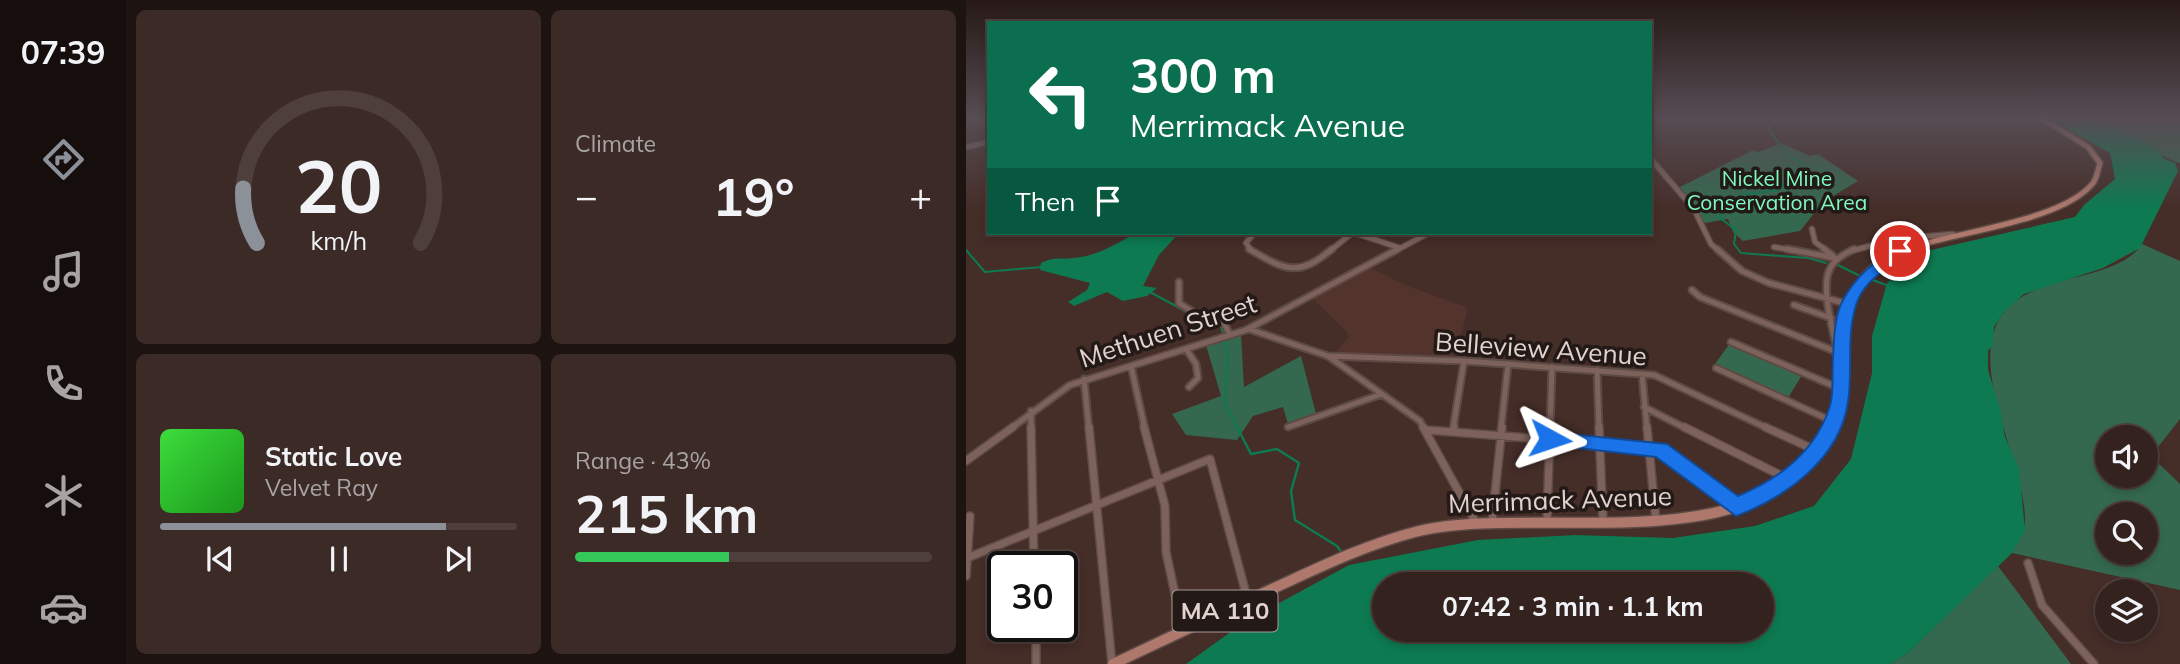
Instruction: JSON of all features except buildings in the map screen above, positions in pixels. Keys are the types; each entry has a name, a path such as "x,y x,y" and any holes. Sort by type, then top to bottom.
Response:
{"main road":[{"name":"Merrimack Avenue","path":"1112,664 1338,558 1409,533 1492,522 1656,521 1703,516 1736,507 1788,480 1818,451 1834,422 1841,388 1843,331 1848,304 1864,277 1885,259 1912,245 2050,212 2070,202 2098,177 2100,163 2087,148"}],"street":[{"path":"1652,160 1695,212 1711,244 1737,267 1769,283 1848,304"},
{"path":"1812,229 1815,242 1835,258"},
{"path":"1774,247 1835,258 1868,244 1953,234"},
{"path":"1252,235 1246,243 1247,248 1281,268 1292,271 1309,267 1350,235"},
{"path":"1359,235 1401,248"},
{"name":"Methuen Street","path":"966,461 1056,393 1084,379 1249,328 1425,235"},
{"path":"1835,258 1827,272 1828,300 1842,370"},
{"path":"1179,282 1179,303 1202,318 1222,319 1230,335"},
{"path":"1692,290 1700,297 1837,352"},
{"path":"1794,305 1831,318"},
{"path":"1249,328 1328,356 1427,430 1476,523"},
{"path":"1731,342 1841,388"},
{"path":"1185,349 1198,369 1198,378 1189,387"},
{"name":"Belleview Avenue","path":"1328,356 1464,361 1642,374 1663,379 1818,451"},
{"path":"1453,431 1464,361"},
{"path":"1492,522 1508,364"},
{"path":"1131,366 1156,481 1165,506 1166,552 1183,631"},
{"path":"1547,521 1552,367"},
{"path":"1716,368 1834,422"},
{"path":"1597,370 1602,521"},
{"path":"1642,374 1656,521"},
{"path":"1084,379 1112,664"},
{"path":"1287,427 1382,394"},
{"path":"1644,407 1788,480"},
{"path":"1031,411 1034,551"},
{"path":"1427,430 1648,447 1666,453 1736,507"},
{"path":"967,558 1210,459 1248,601"},
{"path":"966,576 970,516"},
{"path":"2028,563 2042,605 2094,664"},
{"path":"1036,642 1037,664"}],"shaded area":[{"path":"2101,148 2154,148 2163,158 2175,163 2178,171 2140,248 2103,268 2024,294 2004,312 1994,327 1993,344 1988,351 1988,370 2005,437 2019,469 2025,530 2012,553 1908,653 1890,664 1186,664 1246,621 1349,565 1478,540 1575,535 1673,538 1755,526 1814,506 1851,459 1872,373 1872,336 1887,283 1918,253 2075,217 2084,205 2115,179 2110,153"},
{"path":"1132,235 1177,235 1159,255 1143,286 1157,288 1147,296 1123,301 1107,292 1074,306 1068,302 1087,290 1090,283 1040,270 1041,263 1046,261 1090,255"},
{"path":"1369,267 1403,284 1468,308 1455,357 1334,354 1349,337 1347,332 1310,296"}],"green space":[{"name":"Nickel Mine Conservation Area","path":"1769,148 1792,148 1810,156 1818,154 1858,181 1823,202 1800,231 1743,241 1733,232 1728,219 1705,223 1680,187 1753,150 1759,152"},
{"path":"2150,148 2180,148 2180,163 2174,161"},
{"path":"2142,244 2180,261 2180,419 2158,447 2158,425 2095,425 2095,488 2158,488 2158,463 2180,484 2180,590 2158,585 2158,579 2130,579 2012,553 2024,529 2025,519 2016,469 1993,387 1990,360 1993,336 2002,315 2015,301 2052,284 2114,266"},
{"path":"1241,334 1244,387 1301,356 1316,414 1288,424 1283,407 1253,416 1237,440 1186,435 1172,414 1221,396 1206,345"},
{"path":"1730,343 1802,375 1788,398 1715,364"},
{"path":"1998,566 2071,664 1890,664 1908,653"}],"waterway":[{"path":"1723,205 1746,194 1779,190 1792,176 1805,175 1804,164 1786,154 1782,148"},
{"path":"1723,207 1720,218 1736,230 1734,244 1741,253 1808,258 1826,263"},
{"path":"966,250 985,272 1042,267"},
{"path":"1836,264 1858,275"},
{"path":"1870,279 1886,285"},
{"path":"1150,292 1196,317"},
{"path":"1219,322 1223,333"},
{"path":"1224,341 1228,353 1225,403 1237,427"},
{"path":"1237,427 1251,454 1277,449 1299,463 1291,491 1295,520 1337,546 1343,554"}],"route":[{"path":"1550,439 1661,450 1736,507 1767,493 1801,469 1818,451 1833,426 1841,392 1843,331 1849,303 1864,277 1885,259 1900,251"}]}
